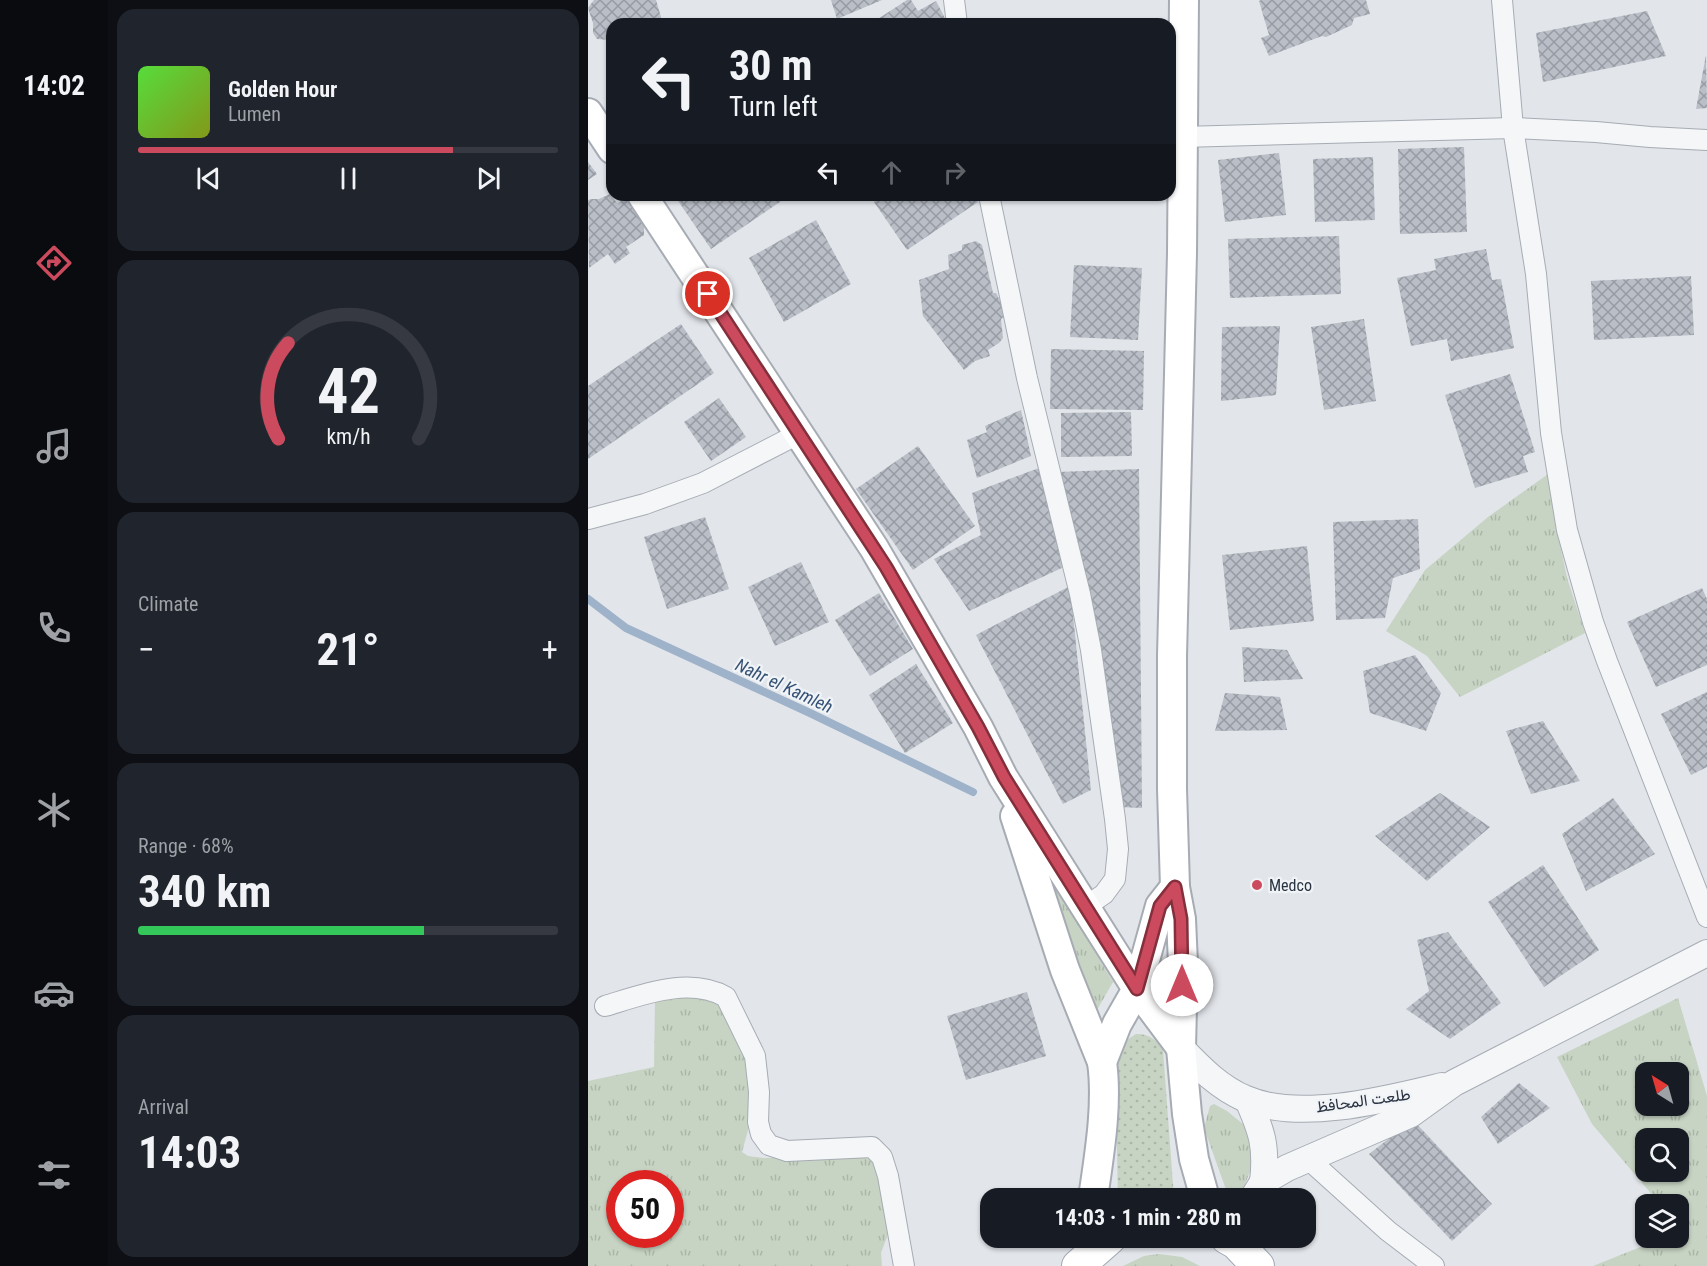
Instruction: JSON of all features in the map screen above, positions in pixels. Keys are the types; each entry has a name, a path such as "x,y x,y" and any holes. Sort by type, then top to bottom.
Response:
{"main road":[{"path":"1184,0 1182,253 1171,711 1175,887 1181,919 1183,964 1181,1048 1187,1114 1194,1159 1202,1188"},
{"path":"588,113 606,140"},
{"path":"646,201 886,567 973,717 1004,777 1137,989 1181,1048"},
{"path":"1004,777 1065,970 1102,1062 1104,1075 1095,1188"},
{"path":"1102,1062 1127,1003 1137,989 1160,906 1175,887"}],"street":[{"path":"954,0 956,18"},
{"path":"1502,0 1513,128 1536,274 1551,433 1567,530 1593,622 1607,661 1707,917"},
{"path":"1182,137 1513,128 1707,140"},
{"path":"990,201 1027,378 1087,625 1115,819 1118,849 1115,879 1104,894 1085,907"},
{"path":"588,519 645,504 703,483 800,433"},
{"name":"طلعت المحافظ","path":"1261,1188 1307,1158 1411,1114 1454,1083 1707,953"},
{"path":"604,1006 657,991 695,987 718,992 726,997 755,1056 759,1092 758,1122 761,1134 769,1145 787,1150 872,1147 882,1157 888,1176 904,1266"},
{"name":"طلعت المحافظ","path":"1181,1048 1227,1089 1248,1100 1274,1106 1335,1107 1383,1100 1454,1083"},
{"path":"1248,1100 1264,1142 1266,1158 1258,1188"},
{"path":"1307,1158 1388,1232 1434,1266"}],"green space":[{"path":"1551,472 1554,514 1567,578 1585,633 1460,697 1427,656 1386,631 1425,570 1488,517"},
{"path":"1039,859 1113,982 1093,1017"},
{"path":"693,996 724,1000 747,1043 755,1105 742,1152 748,1156 764,1158 822,1157 849,1152 874,1161 892,1223 881,1253 882,1266 588,1266 588,1081 654,1067 655,999"},
{"path":"1678,998 1707,1096 1707,1266 1593,1266 1638,1248 1689,1248 1689,1194 1652,1194 1641,1182 1689,1182 1689,1128 1635,1128 1635,1175 1592,1124 1557,1057"},
{"path":"1136,1034 1145,1035 1152,1038 1163,1050 1173,1188 1118,1188 1115,1057 1122,1043"},
{"path":"1214,1104 1227,1111 1249,1129 1257,1152 1244,1188 1225,1188 1204,1128 1210,1106"},
{"path":"1159,1254 1182,1257 1200,1266 1123,1266 1144,1256"}],"building":[{"path":"594,0 656,0 661,18 606,18 606,40 597,39 593,33 593,23 588,8"},
{"path":"831,0 882,0 839,18 837,18"},
{"path":"907,0 911,0 918,11 936,1 945,18 879,18"},
{"path":"1366,0 1370,14 1354,18 1352,25 1326,37 1322,36 1269,56 1261,38 1269,35 1259,1"},
{"path":"1647,11 1666,56 1543,82 1536,33"},
{"path":"1706,55 1707,108 1696,109"},
{"path":"1464,147 1467,232 1400,234 1398,149"},
{"path":"1279,153 1286,215 1225,222 1218,160"},
{"path":"1373,157 1375,220 1315,222 1313,159"},
{"path":"588,162 597,174 588,180"},
{"path":"606,196 606,201 617,203 631,201 644,218 644,235 626,247 630,253 615,264 608,254 589,268 588,200"},
{"path":"678,201 781,201 711,249"},
{"path":"977,201 978,202 907,250 874,202"},
{"path":"816,220 851,284 784,322 749,258"},
{"path":"1339,236 1341,294 1230,298 1228,239"},
{"path":"976,241 982,245 993,293 996,293 1000,301 1004,300 1006,315 1001,319 1003,338 988,350 990,356 975,361 964,370 923,316 919,280 949,269 948,255 962,250 962,245"},
{"path":"1486,249 1492,280 1501,279 1514,348 1451,361 1447,339 1411,346 1397,278 1436,270 1434,259"},
{"path":"1074,265 1142,268 1138,340 1070,337"},
{"path":"1691,276 1694,335 1594,340 1591,281"},
{"path":"1364,319 1376,401 1324,410 1311,327"},
{"path":"681,324 714,373 588,459 588,386"},
{"path":"1280,326 1276,395 1221,401 1222,327"},
{"path":"1051,349 1144,351 1143,410 1050,409"},
{"path":"1510,374 1535,452 1523,456 1528,472 1475,488 1445,395"},
{"path":"719,398 746,437 711,461 684,422"},
{"path":"1021,410 1031,456 977,478 967,440 987,432 985,426"},
{"path":"1131,412 1132,456 1061,457 1061,413"},
{"path":"918,446 975,526 913,570 856,489"},
{"path":"1039,468 1066,566 969,611 934,559 981,535 972,493"},
{"path":"1139,469 1142,808 1119,807 1057,472"},
{"path":"705,517 729,589 667,609 644,537"},
{"path":"1418,519 1420,569 1393,578 1385,618 1336,620 1333,522"},
{"path":"1307,546 1314,621 1230,630 1222,555"},
{"path":"801,562 829,622 775,646 748,587"},
{"path":"1070,586 1091,790 1063,804 976,635"},
{"path":"1702,588 1707,599 1707,665 1656,687 1627,622"},
{"path":"879,593 913,649 870,676 835,620"},
{"path":"1242,647 1287,650 1303,679 1244,682"},
{"path":"1415,655 1441,693 1426,731 1370,713 1363,671"},
{"path":"916,664 953,723 905,753 869,695"},
{"path":"1707,692 1707,767 1691,775 1661,714"},
{"path":"1225,693 1280,697 1287,730 1215,731"},
{"path":"1543,721 1580,781 1531,794 1506,731"},
{"path":"1440,793 1490,827 1427,881 1375,836"},
{"path":"1613,798 1655,854 1586,891 1562,834"},
{"path":"1543,865 1599,950 1544,987 1488,902"},
{"path":"1448,932 1501,1003 1450,1039 1406,1009 1429,991 1417,940"},
{"path":"1027,992 1046,1056 966,1080 947,1016"},
{"path":"1519,1083 1550,1108 1498,1144 1481,1117"},
{"path":"1413,1120 1492,1204 1452,1241 1369,1154"}],"waterway":[{"name":"Nahr el Kamleh","path":"588,599 626,628 973,792"}],"place":[{"name":"Medco","path":"1257,885"}],"route":[{"path":"708,294 886,567 951,678 1004,777 1137,989 1160,906 1175,887 1181,919 1182,985"}]}
